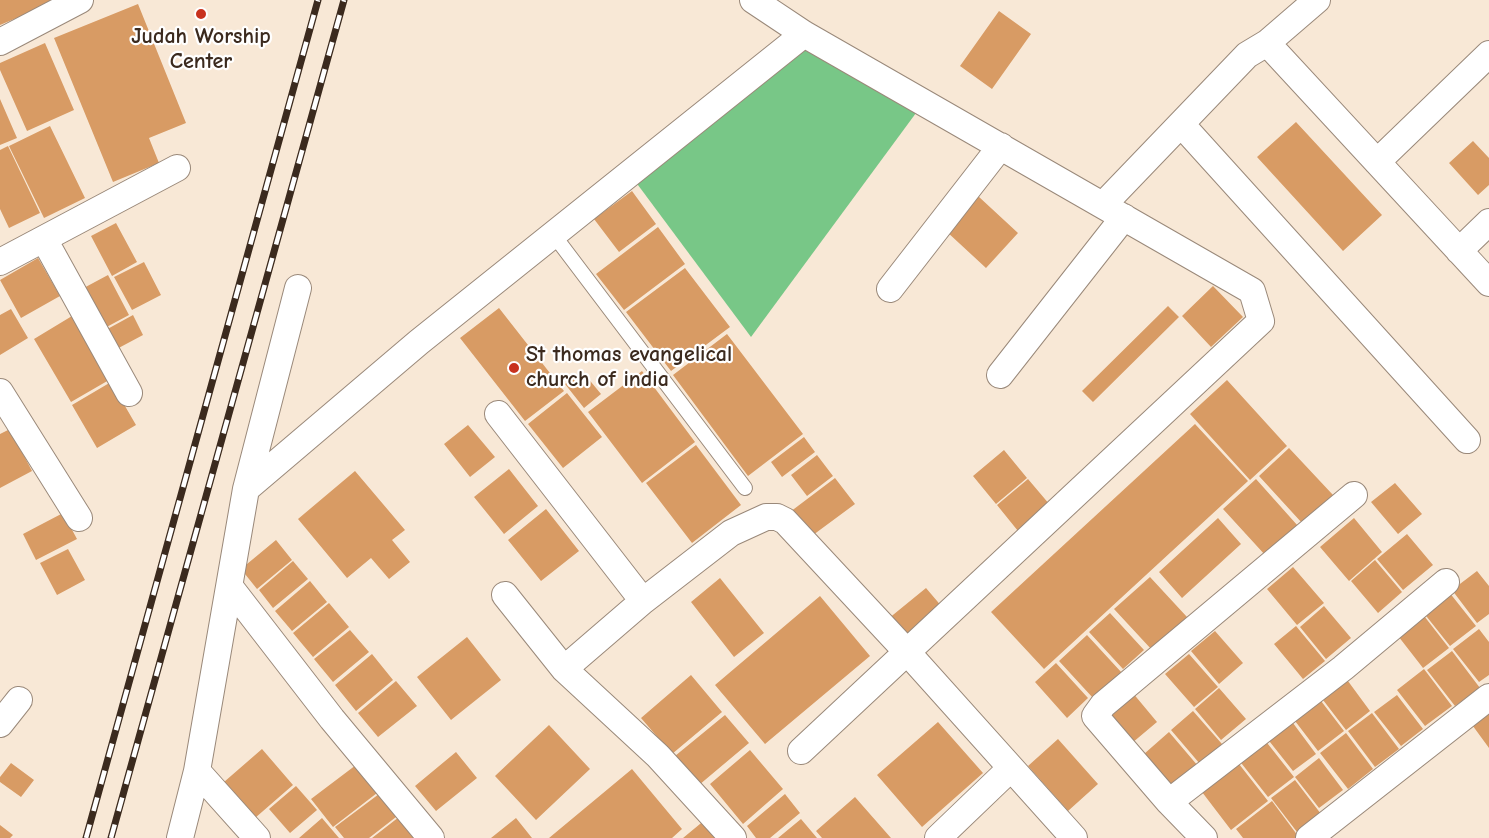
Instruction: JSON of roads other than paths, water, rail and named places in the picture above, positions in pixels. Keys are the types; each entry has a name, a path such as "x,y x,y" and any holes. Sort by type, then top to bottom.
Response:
{"street":[{"path":"0,42 80,0"},
{"path":"753,0 804,34 1252,291 1261,321 801,751"},
{"path":"1000,375 1113,211 1181,124 1247,55 1267,44 1317,0"},
{"path":"246,489 419,342 804,34"},
{"path":"1267,44 1489,284"},
{"path":"1377,162 1489,54"},
{"path":"1181,124 1467,440"},
{"path":"890,289 1001,146"},
{"path":"0,262 45,241 177,168"},
{"path":"1459,251 1489,222"},
{"path":"45,241 129,393"},
{"path":"180,838 197,771 246,489 298,288"},
{"path":"0,392 79,518"},
{"path":"498,414 642,601"},
{"path":"1204,838 1169,802 1095,716 1103,705 1354,495"},
{"path":"564,669 642,601 731,533 766,517 777,517 785,521 907,652 1074,838"},
{"path":"1169,802 1343,668 1446,582"},
{"path":"230,587 332,718 431,838"},
{"path":"505,595 564,669 658,756 733,838"},
{"path":"1309,838 1489,698"},
{"path":"0,724 19,700"},
{"path":"938,838 1011,768"},
{"path":"197,771 258,838"}],"lane":[{"path":"553,234 745,488"}],"railway":[{"path":"86,838 318,0"},
{"path":"111,838 344,0"}],"place":[{"name":"Judah Worship Center","path":"201,14"},
{"name":"St thomas evangelical church of india","path":"514,368"}]}
